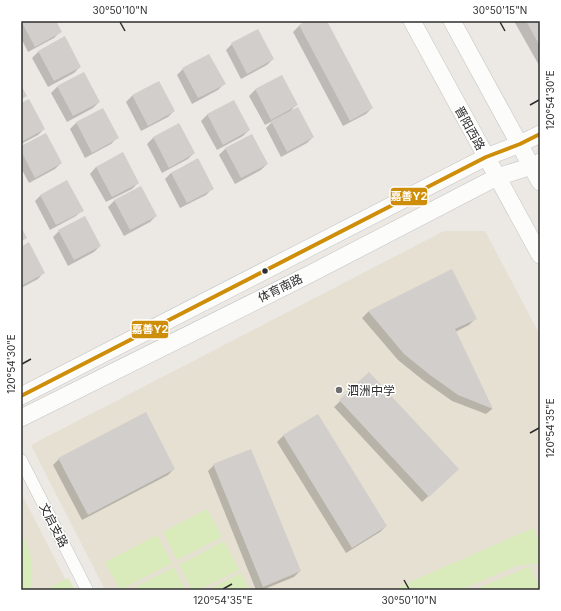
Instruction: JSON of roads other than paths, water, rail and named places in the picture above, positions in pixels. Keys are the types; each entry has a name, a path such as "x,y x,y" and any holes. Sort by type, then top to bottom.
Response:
{"main road":[{"name":"晋阳西路","path":"412,21 540,255"},
{"path":"452,21 520,144 536,164 540,182"},
{"name":"体育南路","path":"21,396 486,157 520,144 540,134"},
{"name":"体育南路","path":"21,418 310,274 497,177 536,164"}],"street":[{"name":"文启支路","path":"21,460 87,590"}],"place":[{"name":"泗洲中学","path":"339,390"}]}
